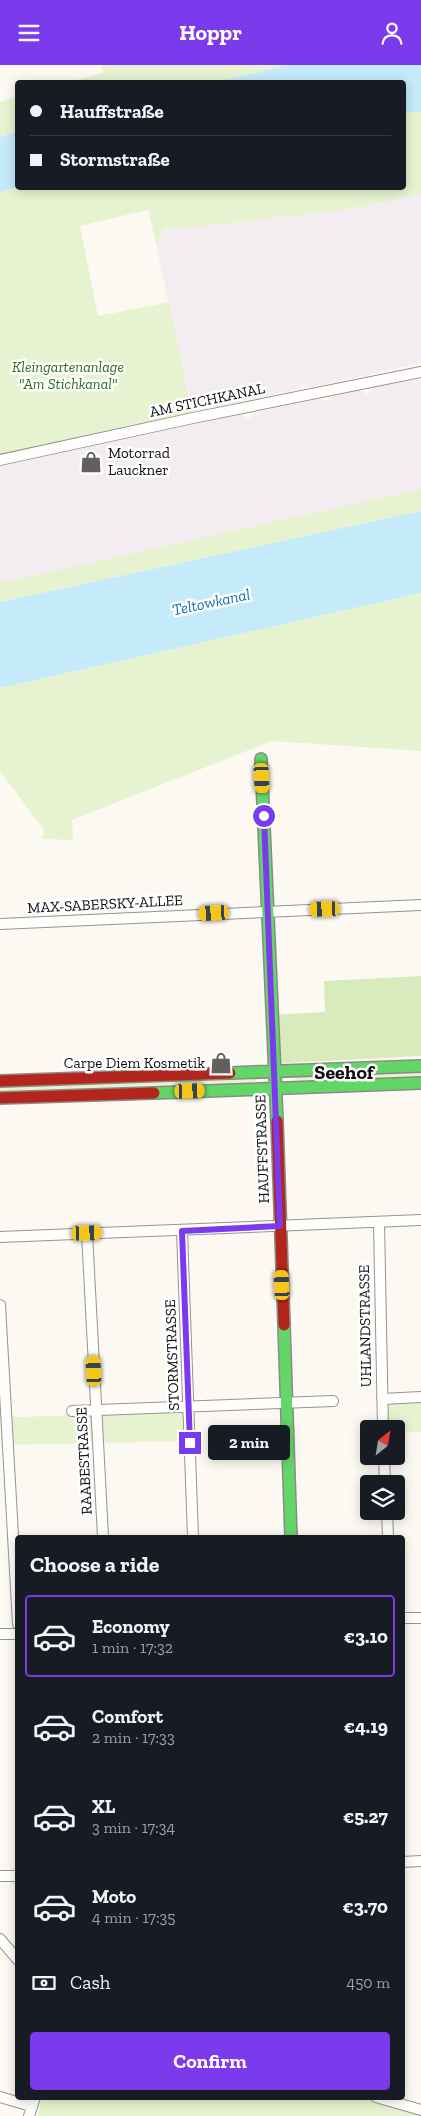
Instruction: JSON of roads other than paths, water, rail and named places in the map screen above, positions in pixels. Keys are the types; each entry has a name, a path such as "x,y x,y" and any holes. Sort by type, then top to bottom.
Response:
{"main road":[{"name":"HAUFFSTRASSE","path":"261,759 291,1535"},
{"path":"0,1081 421,1066"},
{"path":"0,1098 421,1083"}],"street":[{"name":"AM STICHKANAL","path":"0,460 193,418 421,372"},
{"name":"MAX-SABERSKY-ALLEE","path":"0,924 421,905"},
{"path":"0,1237 421,1220"},
{"name":"UHLANDSTRASSE","path":"379,1222 383,1420"},
{"name":"STORMSTRASSE","path":"182,1231 193,1535"},
{"name":"RAABESTRASSE","path":"87,1233 103,1535"},
{"path":"0,1305 2,1414 15,1585"},
{"path":"382,1399 421,1397"},
{"path":"72,1411 332,1401"},
{"path":"387,1520 388,1535"},
{"path":"405,1618 421,1618"},
{"path":"0,1634 15,1634"},
{"path":"405,1861 421,1861"},
{"path":"0,1877 15,1876"},
{"path":"0,1939 15,1956"},
{"path":"0,2097 32,2107"},
{"path":"387,2100 421,2109"}],"water":[{"path":"287,65 421,65 421,112 406,113 406,80 224,80"},
{"path":"15,133 15,188 0,192 0,137"},
{"name":"Teltowkanal","path":"421,511 421,593 0,688 0,602"}],"place":[{"name":"Motorrad Lauckner","path":"91,462"},
{"name":"Carpe Diem Kosmetik","path":"221,1063"}],"district":[{"name":"Seehof","path":"344,1072"}],"park label":[{"name":"Kleingartenanlage \"Am Stichkanal\"","path":"68,376"}]}
